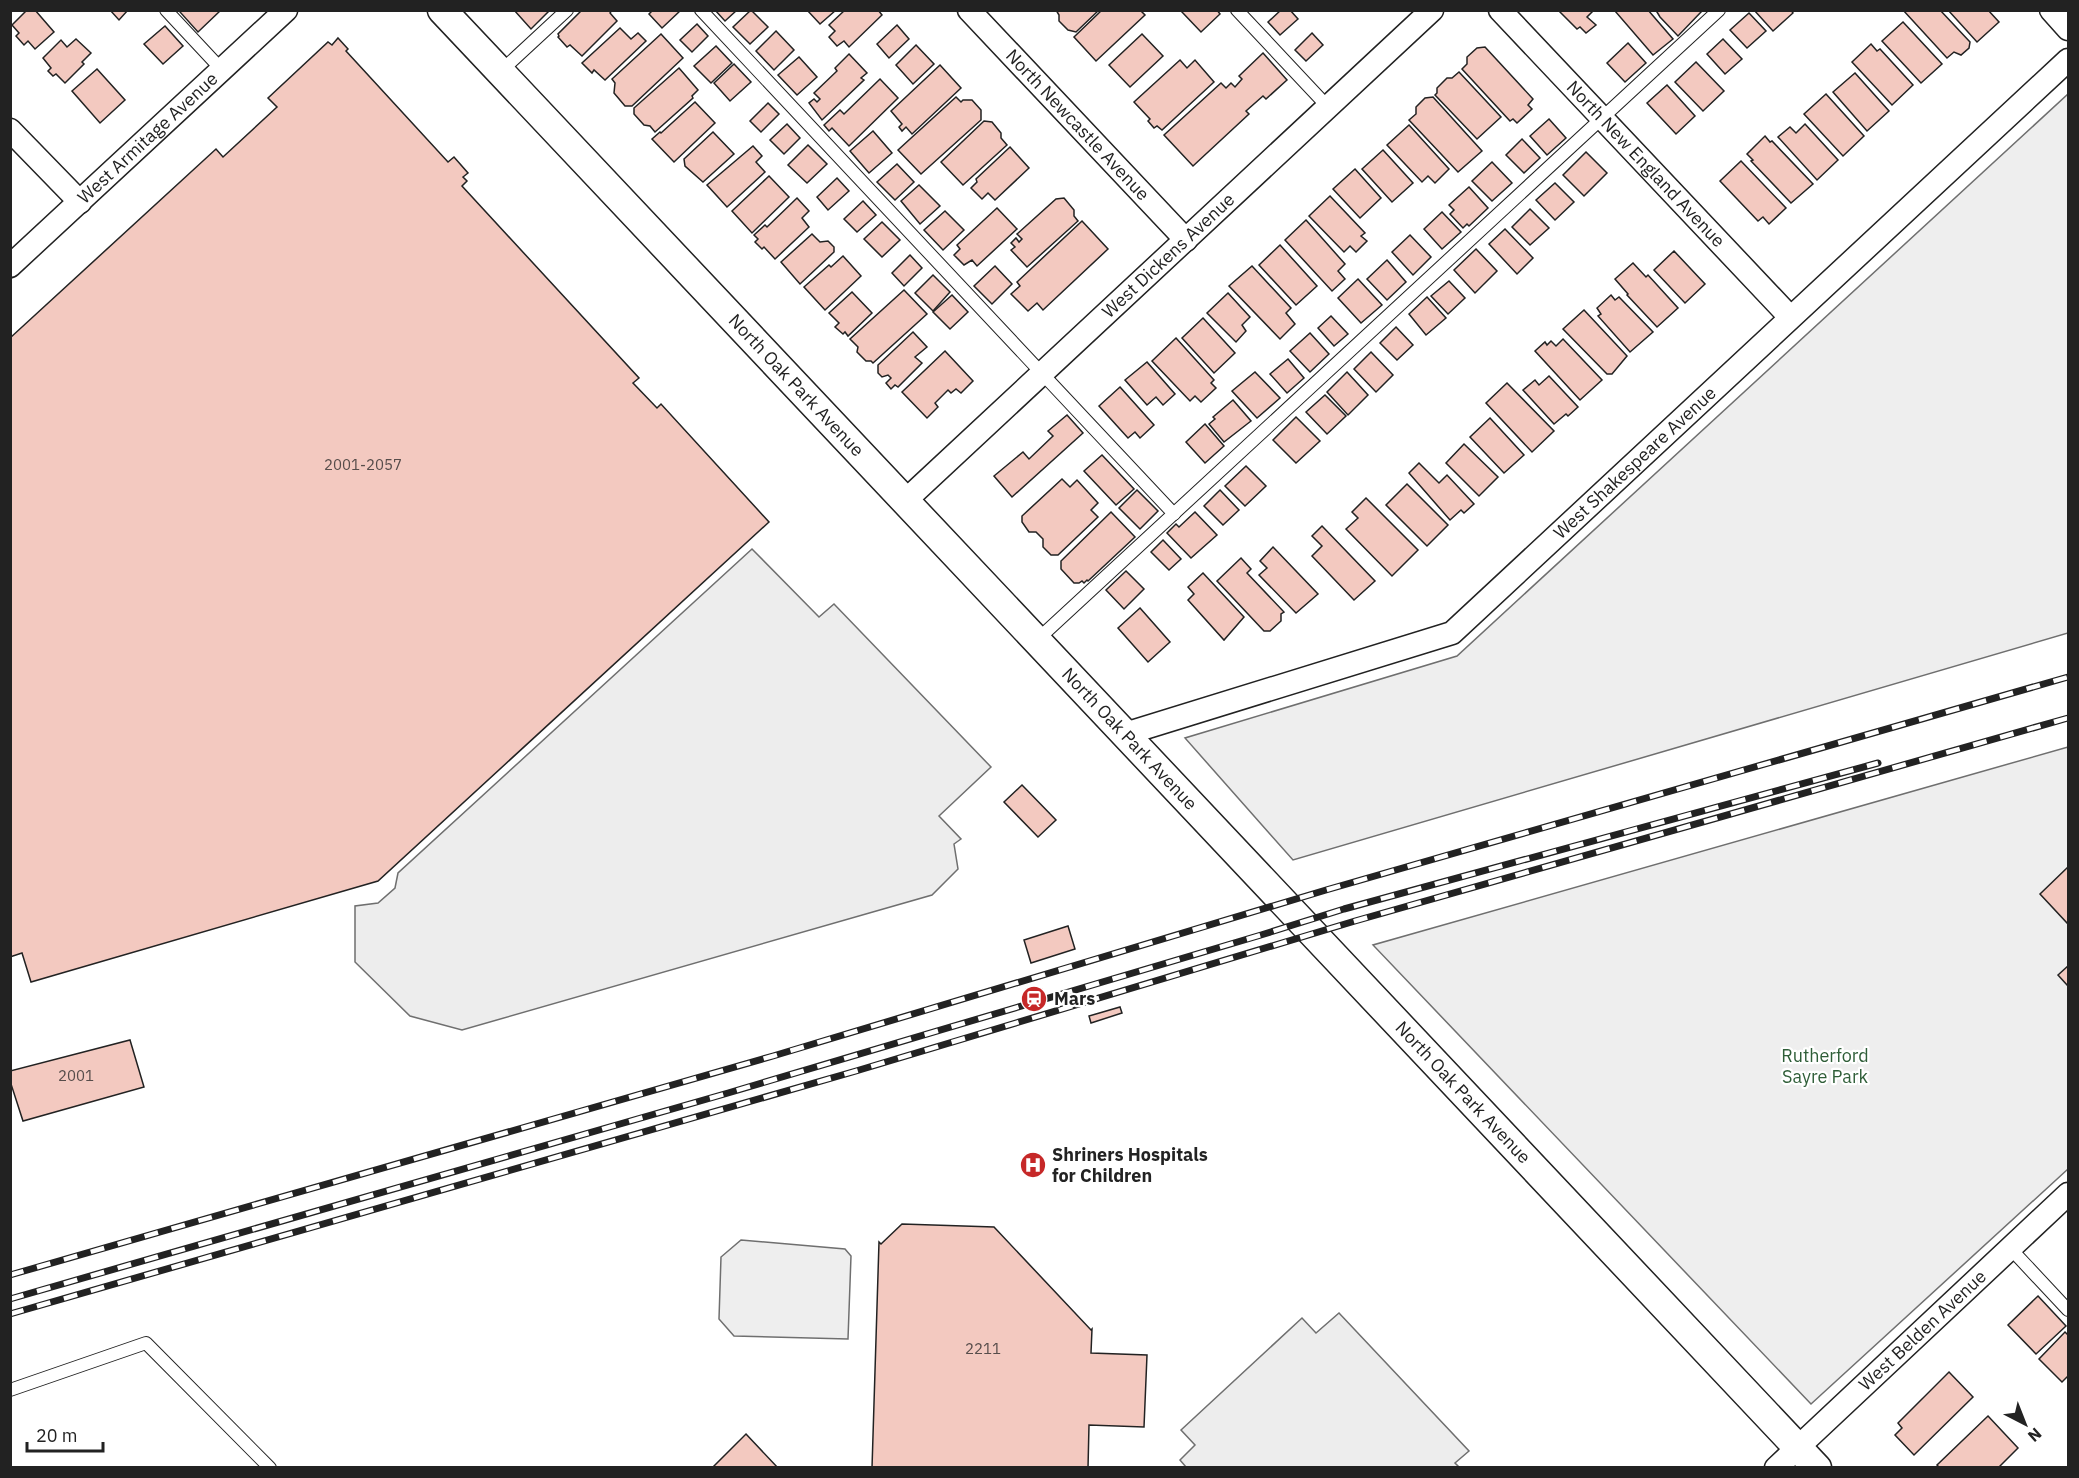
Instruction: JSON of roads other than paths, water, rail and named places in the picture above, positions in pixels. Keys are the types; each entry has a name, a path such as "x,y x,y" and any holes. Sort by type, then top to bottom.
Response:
{"street":[{"name":"West Armitage Avenue","path":"10,266 286,10"},
{"name":"North Oak Park Avenue","path":"442,10 1807,1458"},
{"name":"North Newcastle Avenue","path":"969,10 1186,240"},
{"name":"West Dickens Avenue","path":"905,501 1432,10"},
{"name":"North New England Avenue","path":"1500,10 1790,317"},
{"path":"2051,10 2068,29"},
{"name":"West Shakespeare Avenue","path":"1125,734 1452,633 2068,60"},
{"path":"10,130 80,202"},
{"name":"West Belden Avenue","path":"1776,1467 1807,1458 2010,1248 2068,1194"}],"lane":[{"path":"166,10 222,70"},
{"path":"500,72 567,10"},
{"path":"701,10 1174,514"},
{"path":"1237,10 1328,107"},
{"path":"1036,641 1719,10"},
{"path":"2010,1248 2068,1310"},
{"path":"10,1390 146,1343 270,1467"}],"railway":[{"path":"10,1275 773,1056 1326,890 2068,677"},
{"path":"10,1314 856,1071 1355,921 2068,718"},
{"path":"10,1299 728,1093 1344,909 1878,763"}],"place":[{"name":"Mars","path":"1034,999"},
{"name":"Shriners Hospitals for Children","path":"1033,1165"}],"park label":[{"name":"Rutherford Sayre Park","path":"1825,1066"}]}
